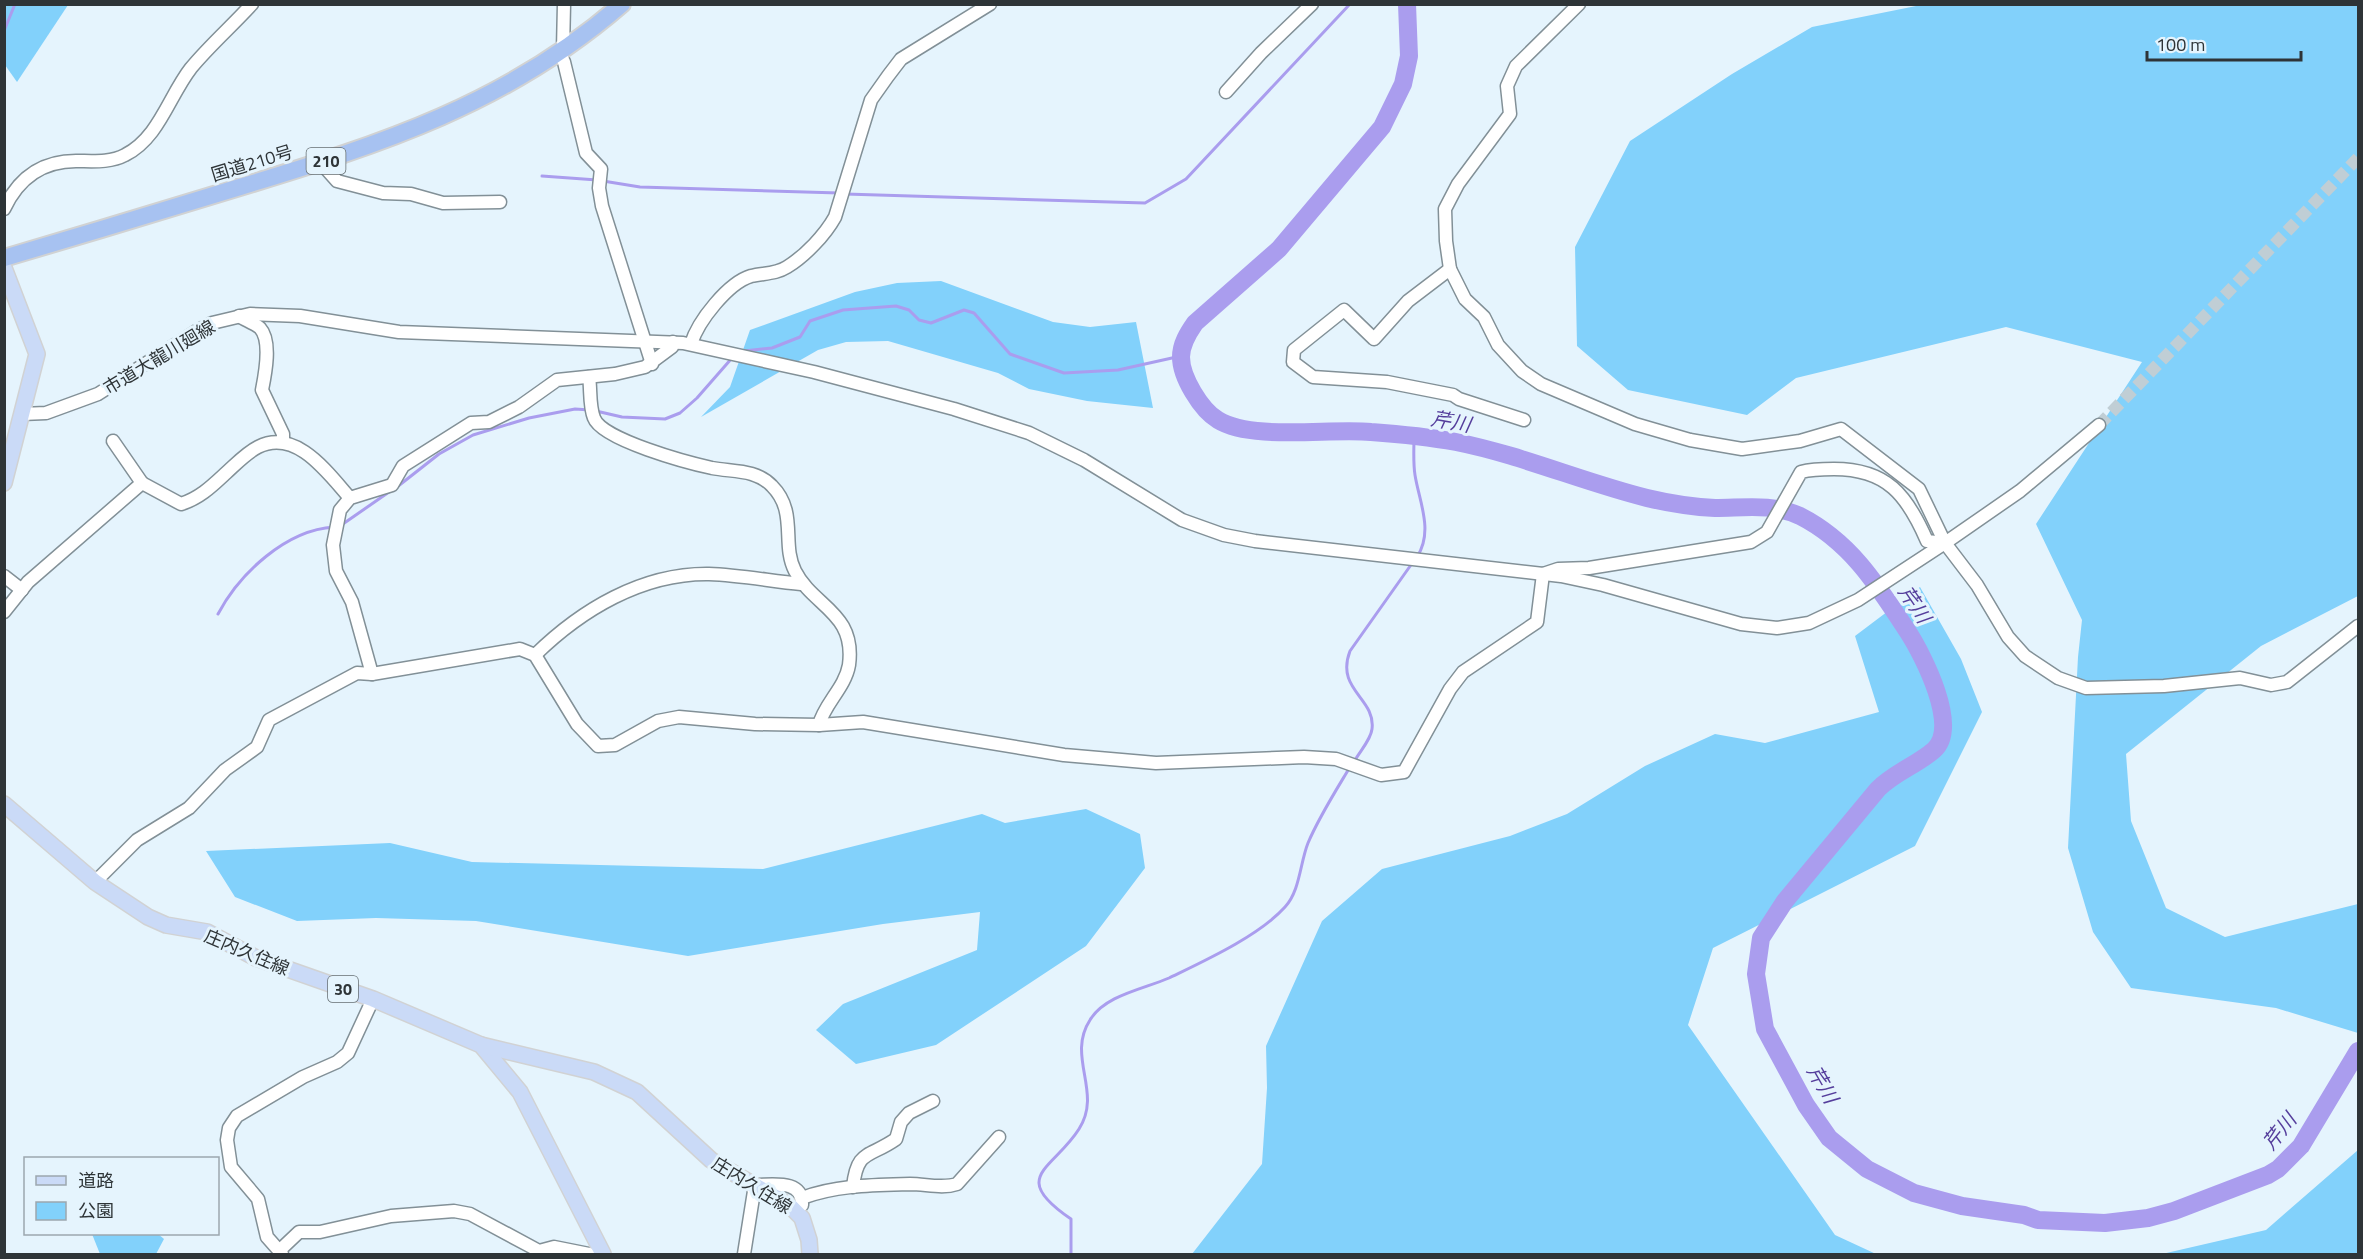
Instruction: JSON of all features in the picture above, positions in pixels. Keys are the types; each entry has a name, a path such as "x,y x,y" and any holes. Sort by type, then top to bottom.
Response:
{"highway":[{"name":"国道210号","path":"4,258 321,163 402,135 456,112 509,84 561,51 622,4"}],"main road":[{"path":"4,268 37,354 4,483"},
{"name":"庄内久住線","path":"4,804 95,882 148,917 166,925 207,932 256,958 373,999 481,1046 594,1072 621,1083 637,1092 711,1160 790,1206 802,1218 809,1240 810,1254"},
{"name":"庄内久住線","path":"481,1046 520,1092 603,1254"}],"street":[{"path":"4,210 17,187 35,171 63,161 115,159 135,149 152,133 189,70 252,4"},
{"path":"564,4 561,51 586,153 601,169 599,188 602,206 642,341 652,364"},
{"path":"691,344 698,328 711,310 739,281 788,266 828,231 835,218 871,100 901,59 990,4"},
{"path":"1226,92 1261,52 1312,4"},
{"path":"1579,4 1516,66 1507,86 1510,114 1469,169 1445,209 1450,269 1465,299 1484,317 1498,345 1522,371 1541,384 1635,424 1690,440 1742,449 1800,441 1841,429 1919,489 1945,543 1977,585 2008,637 2025,656 2058,678 2086,688 2164,686 2240,678 2271,685 2287,682 2358,626"},
{"path":"321,163 337,181 365,189 420,196 443,203 500,202"},
{"path":"1450,269 1408,301 1374,339 1344,310 1294,350 1293,362 1313,378 1388,382 1453,395 1524,420"},
{"name":"市道大龍川廻線","path":"22,414 46,413 98,394 195,332 212,323 239,316 273,314 300,316 399,332 673,342 705,346 814,372 954,409 1029,433 1084,460 1155,505 1198,526 1237,537 1543,574"},
{"path":"239,316 259,327 264,335 267,374 262,390 283,434 283,440"},
{"path":"372,674 352,602 336,571 333,545 340,510 350,498 392,485 403,466 471,423 489,422 519,407 557,380 638,370 652,364 672,347 673,342"},
{"path":"589,377 594,418 606,432 660,454 716,469 749,472 771,484 784,500 793,567 801,584 830,607 846,631 849,665 838,692 821,717 819,725"},
{"path":"1543,574 1603,585 1742,624 1777,628 1809,623 1858,600 1945,543 2020,491 2099,426"},
{"path":"113,441 142,483 181,504 202,494 251,451 264,444 283,440 303,450 350,498"},
{"path":"1543,574 1558,568 1589,568 1751,542 1767,532 1801,472 1811,469 1854,469 1877,475 1889,483 1917,517 1927,541 1945,543"},
{"path":"4,612 53,559 142,483"},
{"path":"535,655 564,627 596,606 666,578 709,574 801,584"},
{"path":"95,882 137,840 189,808 225,770 257,747 268,720 357,673 372,674 520,649 535,655 577,724 598,746 615,745 658,721 680,717 755,724 819,725 863,722 1064,755 1156,763 1304,757 1336,759 1381,775 1404,772 1415,757 1423,735 1450,689 1464,672 1537,622 1543,574"},
{"path":"4,576 22,590"},
{"path":"373,999 348,1053 337,1062 303,1077 237,1116 229,1128 227,1140 231,1167 258,1199 267,1237 281,1252 299,1232 320,1232 391,1216 454,1210 470,1214 539,1251 554,1247 589,1254"},
{"path":"853,1187 855,1168 860,1160 896,1138 901,1122 909,1113 933,1101"},
{"path":"802,1198 820,1192 853,1187 913,1184 948,1187 957,1184 999,1137"},
{"path":"744,1254 755,1185 787,1184 797,1190 802,1198 802,1218"}],"green space":[{"path":"5,4 68,5 17,82 5,65"},
{"path":"1926,4 2358,5 2358,596 2261,646 2126,754 2131,821 2166,908 2225,937 2358,904 2358,1033 2276,1008 2131,988 2093,932 2068,848 2082,620 2036,524 2142,362 2006,327 1796,378 1747,415 1628,390 1577,346 1575,247 1630,141 1732,74 1812,27"},
{"path":"941,281 1053,322 1090,327 1136,322 1153,408 1087,401 1029,389 998,373 888,341 846,342 818,350 701,417 730,387 750,330 855,292 897,283"},
{"path":"1920,587 1961,659 1982,712 1915,846 1713,948 1688,1025 1835,1235 1876,1254 1192,1254 1262,1164 1267,1088 1266,1046 1322,921 1382,869 1510,836 1567,814 1645,766 1715,734 1765,743 1879,712 1855,636"},
{"path":"1086,809 1140,834 1145,868 1086,946 936,1045 856,1064 816,1030 843,1004 977,950 980,912 883,924 688,956 476,921 376,918 297,921 235,897 206,851 390,843 472,862 763,869 982,814 1005,823"},
{"path":"2358,1150 2358,1254 2162,1254 2266,1230"},
{"path":"92,1235 159,1235 164,1239 156,1254 100,1254"}],"waterway":[{"path":"4,31 15,4"},
{"path":"845,194 1145,203 1186,179 1350,4"},
{"name":"芹川","path":"1407,4 1409,56 1403,84 1382,127 1279,249 1195,323 1182,348 1184,374 1205,409 1218,420 1233,426 1271,432 1354,431 1456,442 1480,447 1655,500 1715,508 1779,509 1800,516 1818,527 1849,552 1862,566 1897,615 1922,657 1936,691 1943,725 1941,739 1934,750 1878,789 1785,901 1761,938 1756,974 1765,1029 1806,1105 1829,1138 1867,1169 1914,1193 1962,1206 2024,1215 2038,1220 2105,1223 2148,1218 2174,1211 2268,1175 2278,1169 2301,1146 2358,1051"},
{"path":"542,176 597,180"},
{"path":"603,181 640,187 839,193"},
{"path":"744,351 772,348 800,337 810,321 843,310 896,306 909,310 919,320 931,323 964,310 974,313 1010,354 1064,373 1118,370 1181,356"},
{"path":"596,411 622,417 665,419 680,413 697,398 732,358"},
{"path":"397,487 439,454 473,435 529,418 575,409 590,410"},
{"path":"1414,437 1414,470 1425,526 1422,547 1417,557"},
{"path":"340,526 389,492"},
{"path":"218,614 239,584 266,556 299,536 334,527"},
{"path":"1354,762 1371,733 1372,718 1351,685 1347,664 1350,651 1413,562"},
{"path":"1071,1254 1071,1219 1042,1193 1039,1182 1048,1164 1079,1129 1085,1115 1087,1088 1082,1047 1090,1020 1105,1004 1198,964 1246,938 1274,918 1294,893 1312,833 1350,767"}],"tunnel":[{"path":"2099,425 2358,158"}]}
